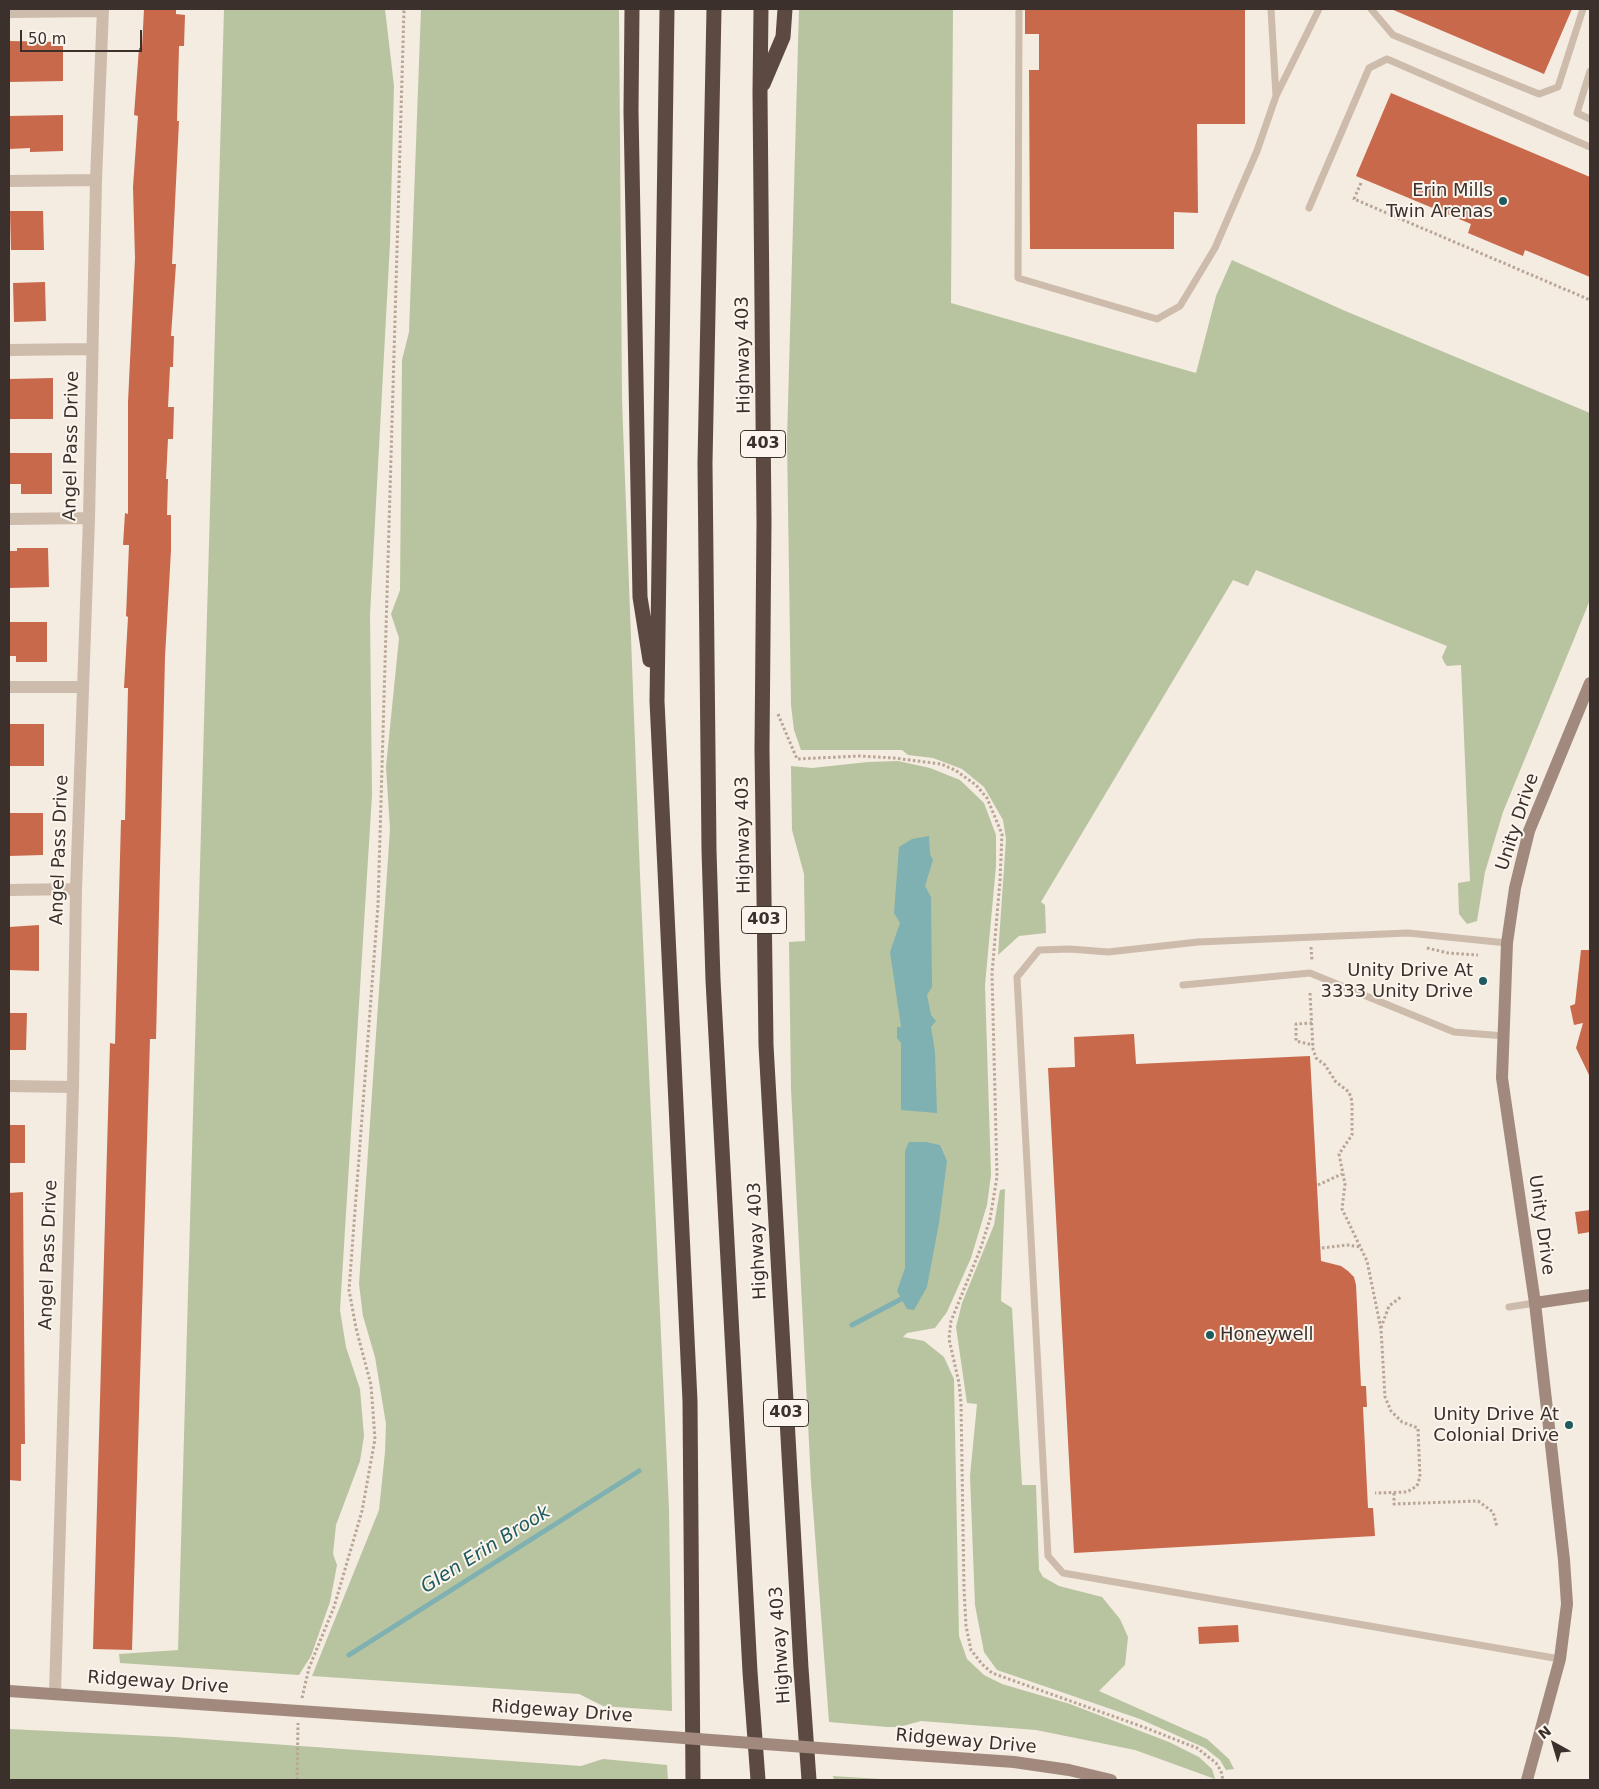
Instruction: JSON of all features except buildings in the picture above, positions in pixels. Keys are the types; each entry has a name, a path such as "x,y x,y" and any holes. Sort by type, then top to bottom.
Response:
{"highway":[{"path":"632,9 631,121 640,597 657,701"},
{"path":"667,9 657,701 690,1402 693,1780"},
{"path":"714,9 705,462 709,850 713,980 748,1642 758,1780"},
{"name":"Highway 403","path":"761,9 764,522 762,749 766,1045 800,1668 809,1780"},
{"path":"760,92 783,38 785,9"}],"street":[{"path":"9,12 103,10"},
{"name":"Angel Pass Drive","path":"55,1693 73,1087 76,889 89,518 91,349 103,10"},
{"path":"9,180 96,180"},
{"path":"9,350 91,349"},
{"path":"9,519 89,518"},
{"name":"Unity Drive","path":"1527,1780 1560,1659 1566,1604 1564,1560 1535,1303 1502,1078 1508,943 1515,888 1529,831 1590,683"},
{"path":"9,687 82,687"},
{"path":"9,890 76,889"},
{"path":"9,1086 73,1087"},
{"path":"1535,1303 1590,1295"},
{"name":"Ridgeway Drive","path":"9,1691 1014,1762 1069,1770 1111,1780"}],"lane":[{"path":"1019,9 1018,278 1157,319 1180,306 1215,248 1257,151 1276,96 1319,9"},
{"path":"1271,9 1276,96"},
{"path":"1371,9 1393,35 1539,94 1558,87 1584,9"},
{"path":"1309,208 1369,68 1387,59 1590,147"},
{"path":"1590,71 1577,113 1590,119"},
{"path":"1508,943 1408,933 1198,942 1108,952 1070,949 1039,950 1017,977 1048,1556 1064,1573 1560,1659"},
{"path":"1183,986 1310,973 1454,1032 1505,1036"},
{"path":"1509,1307 1535,1303"}],"path":[{"path":"297,1780 298,1710 309,1668 334,1607 362,1511 375,1439 371,1386 356,1328 349,1290 378,906 404,9"},
{"path":"1361,183 1354,199 1590,300"},
{"path":"775,708 792,741 797,759 859,756 941,764 967,778 981,792 996,816 1002,834 992,973 997,1177 990,1219 980,1250 951,1321 949,1339 961,1403 964,1589 966,1626 972,1650 982,1664 992,1673 1138,1724 1197,1748 1216,1763 1221,1771 1223,1780"},
{"path":"1311,947 1312,961"},
{"path":"1310,993 1313,1045 1316,1058 1325,1065 1336,1082 1349,1092 1352,1101 1352,1135 1339,1154 1345,1184 1342,1208 1344,1216 1362,1247 1367,1261 1381,1329 1385,1397 1390,1411 1402,1422 1418,1428 1420,1477 1417,1486 1407,1492 1375,1493"},
{"path":"1312,1023 1296,1024 1296,1041 1313,1045"},
{"path":"1318,1185 1342,1174"},
{"path":"1322,1248 1347,1245 1362,1247"},
{"path":"1381,1329 1389,1306 1401,1297"},
{"path":"1394,1492 1394,1504 1478,1501 1493,1512 1497,1527"}],"green space":[{"path":"224,9 385,9 394,86 390,243 370,615 372,795 340,1310 346,1347 360,1389 364,1436 360,1461 336,1525 333,1554 337,1565 330,1602 311,1656 299,1675 120,1663 119,1654 178,1650"},
{"path":"421,9 619,9 622,400 640,875 669,1509 672,1711 603,1706 579,1694 312,1676 379,1510 385,1452 386,1424 375,1357 363,1316 359,1284 390,829 386,767 399,638 391,614 400,590 402,360 409,332"},
{"path":"799,9 953,9 951,303 1196,373 1216,296 1232,260 1343,310 1590,413 1590,600 1503,812 1485,872 1477,921 1467,924 1459,914 1458,883 1470,881 1461,665 1447,666 1444,662 1442,657 1447,646 1256,570 1248,586 1233,580 1041,902 1045,905 1046,933 1019,936 998,955 1006,839 1003,820 984,787 962,769 933,758 908,755 902,750 801,750 794,730 791,705 787,440"},
{"path":"898,761 930,768 960,780 984,803 996,835 996,866 985,985 991,1175 987,1205 971,1258 947,1312 935,1328 907,1333 903,1337 924,1341 944,1357 954,1379 959,1636 967,1659 984,1675 1002,1684 1070,1704 1169,1742 1199,1757 1212,1769 1215,1779 1135,1750 1036,1730 921,1721 899,1727 829,1722 811,1482 791,1089 789,942 805,941 804,874 792,830 791,766 812,768"},
{"path":"1005,1189 1001,1301 1012,1308 1022,1485 1036,1485 1039,1570 1043,1577 1059,1586 1102,1597 1120,1619 1128,1637 1125,1665 1099,1691 1207,1739 1229,1759 1234,1769 1226,1770 1220,1760 1205,1748 1140,1719 997,1670 984,1652 975,1605 970,1476 977,1404 967,1403 956,1327 962,1303 994,1225 1000,1190"},
{"path":"9,1729 174,1737 581,1766 603,1759 667,1765 668,1780 9,1780"},
{"path":"833,1776 896,1780 834,1780"}],"water":[{"path":"929,836 930,854 933,860 925,886 931,897 932,987 927,995 931,1015 936,1021 931,1027 935,1052 937,1113 901,1110 901,1043 897,1038 897,1027 901,1027 890,952 900,923 894,913 899,847 912,839"},
{"path":"909,1142 926,1142 940,1145 947,1161 939,1223 927,1287 914,1310 907,1309 897,1291 905,1268 905,1151"}],"waterway":[{"name":"Glen Erin Brook","path":"852,1325 907,1296"},
{"name":"Glen Erin Brook","path":"349,1655 639,1471"}],"place":[{"name":"Erin Mills Twin Arenas","path":"1503,201"},
{"name":"Unity Drive At 3333 Unity Drive","path":"1483,981"},
{"name":"Honeywell","path":"1210,1335"},
{"name":"Unity Drive At Colonial Drive","path":"1569,1425"}]}
